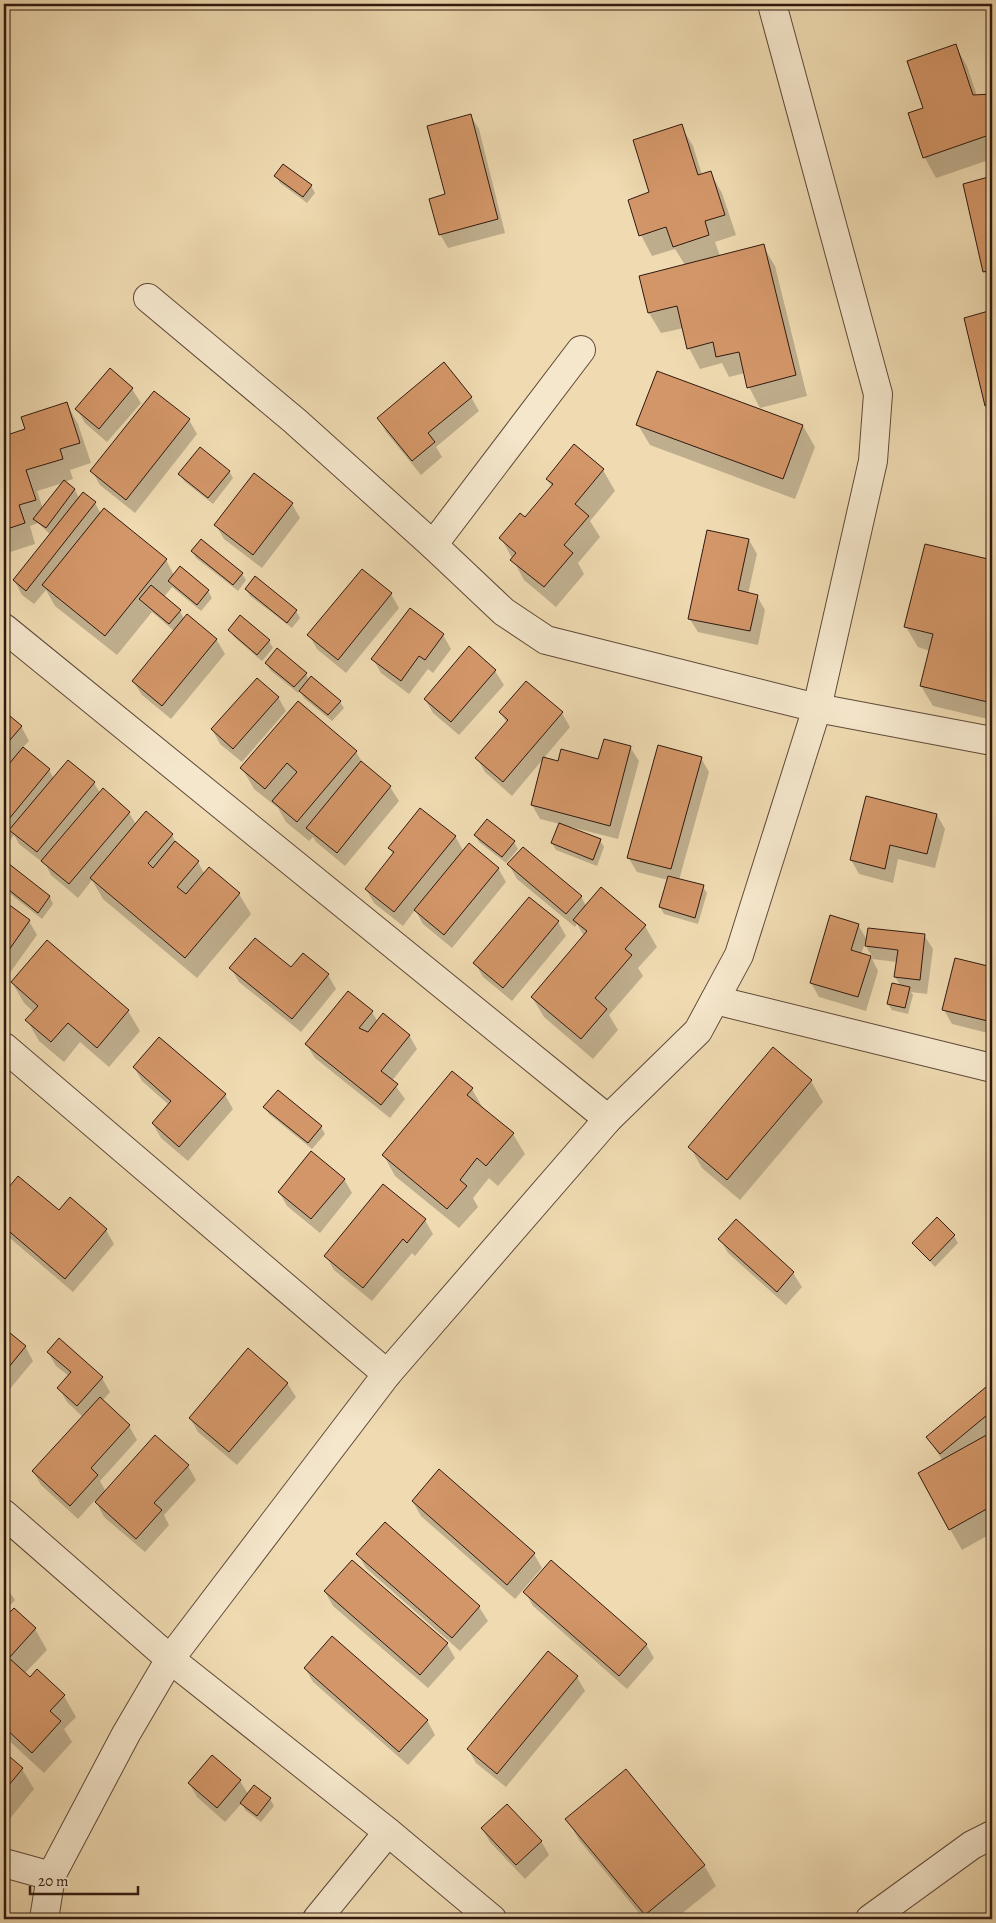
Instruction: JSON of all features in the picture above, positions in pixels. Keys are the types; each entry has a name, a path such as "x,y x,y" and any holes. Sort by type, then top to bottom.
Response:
{"street":[{"path":"44,1919 50,1876 126,1734 170,1659 387,1374 608,1118 698,1030 739,955 817,708 873,461 878,394 772,4"},
{"path":"148,298 295,422 433,545 504,612 546,640 817,708 992,740"},
{"path":"433,545 581,350"},
{"path":"4,628 608,1118"},
{"path":"716,1000 992,1068"},
{"path":"4,1047 387,1374"},
{"path":"4,1514 170,1659 388,1832 492,1919"},
{"path":"317,1919 388,1832"},
{"path":"870,1919 972,1845 992,1834"},
{"path":"4,1863 50,1876"}],"building":[{"path":"956,44 973,95 992,94 992,134 923,158 908,113 923,108 907,61"},
{"path":"471,114 498,219 439,235 429,199 445,194 427,126"},
{"path":"682,124 698,175 711,171 725,215 705,221 709,235 673,247 666,227 639,236 628,200 649,192 633,140"},
{"path":"283,164 312,185 303,197 274,176"},
{"path":"992,176 992,270 983,272 963,184"},
{"path":"764,244 796,375 747,388 739,352 716,357 713,342 687,349 677,306 648,313 639,276"},
{"path":"992,310 992,404 985,406 964,318"},
{"path":"444,362 472,397 428,433 435,442 412,461 377,418"},
{"path":"110,368 133,388 99,429 75,409"},
{"path":"657,371 803,425 783,479 636,425"},
{"path":"154,391 190,419 126,500 90,471"},
{"path":"67,402 80,443 60,449 63,459 26,470 36,500 19,505 25,523 4,530 4,436 25,429 21,417"},
{"path":"574,444 604,469 575,504 589,516 564,545 573,553 544,587 510,560 516,553 499,538 520,513 525,517 553,484 546,479"},
{"path":"200,447 230,471 208,498 178,474"},
{"path":"254,473 293,503 253,555 214,525"},
{"path":"64,480 75,489 46,528 33,519"},
{"path":"83,492 96,502 26,591 13,580"},
{"path":"104,508 167,559 105,636 42,585"},
{"path":"707,530 749,539 738,590 758,595 750,631 688,619"},
{"path":"201,539 243,573 233,585 191,551"},
{"path":"925,544 992,560 992,703 920,686 933,634 904,627"},
{"path":"180,566 209,590 197,605 168,581"},
{"path":"362,569 392,593 338,660 307,635"},
{"path":"255,576 297,610 287,623 245,589"},
{"path":"151,585 181,610 169,624 139,599"},
{"path":"410,608 444,634 425,660 419,656 401,681 371,659"},
{"path":"187,614 217,639 162,706 132,681"},
{"path":"240,615 270,640 257,655 228,630"},
{"path":"469,646 496,670 451,722 424,699"},
{"path":"277,648 307,673 294,687 265,663"},
{"path":"311,676 341,701 328,715 299,691"},
{"path":"257,678 279,697 233,749 211,729"},
{"path":"526,681 563,712 503,782 475,758 508,720 499,712"},
{"path":"298,701 357,751 297,822 272,801 297,772 287,763 265,789 240,768"},
{"path":"4,711 22,726 4,747"},
{"path":"604,739 631,746 610,826 531,805 543,757 558,761 561,749 598,759"},
{"path":"658,745 702,757 671,869 627,858"},
{"path":"23,747 50,769 4,825 4,770"},
{"path":"68,760 95,782 37,852 9,830"},
{"path":"361,761 391,786 337,853 306,828"},
{"path":"103,788 130,812 69,884 41,861"},
{"path":"866,796 937,814 927,854 890,845 885,869 850,860"},
{"path":"420,808 456,836 394,912 365,889 394,852 388,848"},
{"path":"146,811 173,834 148,863 153,868 175,841 199,861 177,887 186,894 209,867 240,893 185,958 90,878"},
{"path":"487,819 515,841 502,857 474,835"},
{"path":"559,823 601,839 593,860 551,843"},
{"path":"469,843 499,868 444,935 414,910"},
{"path":"523,847 582,896 566,914 507,864"},
{"path":"4,860 50,896 38,913 4,886"},
{"path":"668,876 704,885 695,918 659,907"},
{"path":"601,887 646,925 625,949 632,955 595,998 607,1009 581,1039 531,997 587,931 573,920"},
{"path":"529,897 559,921 503,988 473,963"},
{"path":"4,901 30,920 4,957"},
{"path":"830,915 859,924 851,950 871,956 858,997 810,983"},
{"path":"868,928 925,934 920,980 894,977 898,950 865,946"},
{"path":"255,938 291,967 303,953 329,974 292,1019 229,968"},
{"path":"47,940 129,1010 97,1048 68,1023 51,1042 25,1020 38,1006 11,982"},
{"path":"955,958 992,967 992,1022 942,1010"},
{"path":"892,983 910,987 905,1008 887,1004"},
{"path":"348,991 373,1011 359,1028 368,1032 383,1013 410,1035 381,1071 398,1084 381,1105 305,1044"},
{"path":"159,1037 226,1094 179,1147 152,1123 171,1101 133,1067"},
{"path":"773,1047 812,1080 727,1180 688,1147"},
{"path":"452,1071 473,1088 467,1095 514,1133 486,1166 477,1158 460,1180 467,1186 447,1209 382,1155"},
{"path":"278,1090 322,1126 308,1143 263,1107"},
{"path":"311,1151 345,1179 311,1219 278,1192"},
{"path":"18,1176 59,1210 70,1197 107,1229 65,1279 4,1227 4,1193"},
{"path":"383,1184 426,1219 407,1243 403,1239 363,1288 324,1256"},
{"path":"937,1217 955,1235 930,1261 912,1243"},
{"path":"736,1219 794,1272 777,1292 718,1239"},
{"path":"4,1328 26,1346 4,1373"},
{"path":"59,1338 103,1377 77,1406 57,1388 71,1372 47,1352"},
{"path":"248,1348 288,1383 229,1452 189,1418"},
{"path":"992,1382 992,1411 940,1454 926,1437"},
{"path":"100,1397 130,1425 91,1468 98,1475 70,1506 32,1471"},
{"path":"992,1432 992,1506 949,1530 918,1473"},
{"path":"155,1435 189,1465 154,1503 162,1510 136,1539 95,1502"},
{"path":"439,1469 535,1553 507,1585 412,1501"},
{"path":"385,1522 480,1606 452,1638 356,1554"},
{"path":"352,1560 448,1643 420,1675 324,1591"},
{"path":"551,1560 647,1644 619,1676 523,1592"},
{"path":"14,1608 36,1628 9,1658 30,1677 37,1669 65,1695 50,1711 61,1721 32,1753 4,1727 4,1618"},
{"path":"332,1636 428,1720 399,1752 304,1668"},
{"path":"548,1651 578,1676 497,1774 467,1749"},
{"path":"4,1752 23,1768 4,1791"},
{"path":"212,1755 241,1780 217,1808 188,1783"},
{"path":"626,1769 705,1865 645,1915 565,1819"},
{"path":"254,1785 271,1798 257,1816 240,1803"},
{"path":"507,1804 542,1841 516,1865 481,1828"}]}
